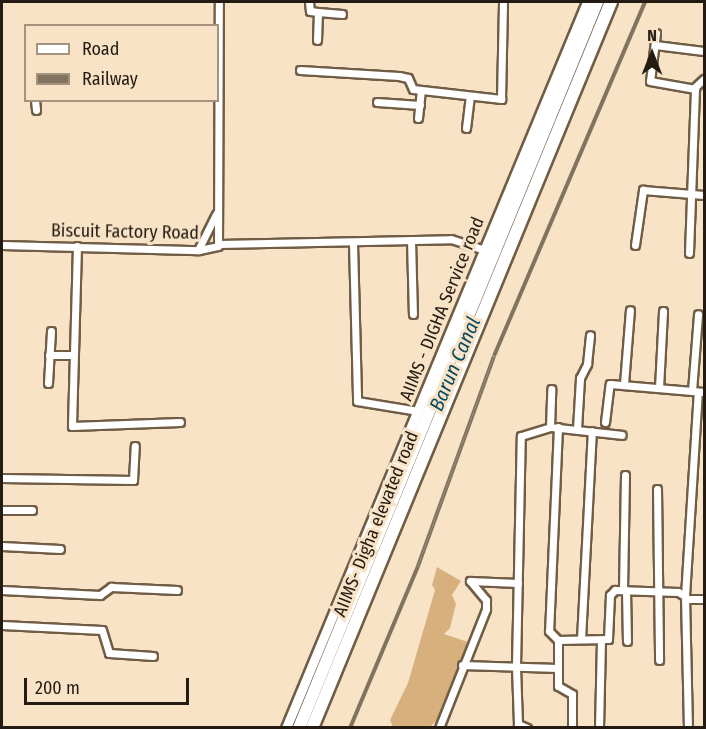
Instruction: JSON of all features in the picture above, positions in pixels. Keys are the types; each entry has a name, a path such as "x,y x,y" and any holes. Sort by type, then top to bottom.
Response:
{"highway":[{"name":"AIIMS- Digha elevated road","path":"299,728 597,2"},
{"name":"AIIMS- Digha elevated road","path":"312,728 611,2"}],"main road":[{"name":"AIIMS - DIGHA Service road","path":"285,728 587,2"}],"street":[{"name":"Biscuit Factory Road","path":"218,24 219,2"},
{"path":"309,2 310,11 342,14"},
{"path":"300,70 407,77 411,88 502,98 502,2"},
{"path":"317,40 318,12"},
{"path":"656,33 650,81 694,87 705,80"},
{"path":"655,45 705,51"},
{"path":"689,253 694,87"},
{"path":"418,117 421,90"},
{"path":"466,128 470,96"},
{"path":"35,102 36,110"},
{"name":"Biscuit Factory Road","path":"2,246 198,249 219,244 216,214 217,102"},
{"path":"376,102 420,105"},
{"path":"635,245 641,191 705,195"},
{"path":"198,249 216,214"},
{"path":"411,240 413,314"},
{"path":"219,244 459,240 484,250"},
{"path":"352,243 357,401 418,411"},
{"path":"76,246 78,297 73,355 72,426 180,422"},
{"path":"624,384 630,310"},
{"path":"659,388 663,310"},
{"path":"688,728 685,598 698,392 698,314"},
{"path":"48,383 51,331"},
{"path":"577,429 580,378 587,364 590,335"},
{"path":"49,355 73,355"},
{"path":"605,422 608,386 624,384 698,392"},
{"path":"551,389 554,427 549,631 558,640 559,688 573,696 572,728"},
{"path":"527,728 518,724 516,666 521,436 554,427 622,435"},
{"path":"580,639 592,431"},
{"path":"2,478 133,480 135,446"},
{"path":"625,475 627,641"},
{"path":"657,489 659,660"},
{"path":"2,510 32,510"},
{"path":"2,546 60,549"},
{"path":"439,728 486,605 470,581 518,583"},
{"path":"2,590 100,595 111,587 177,590"},
{"path":"558,640 609,638 610,592 657,591 685,598 705,599"},
{"path":"2,625 102,630 109,653 153,656"},
{"path":"599,728 601,640"},
{"path":"462,665 558,668"}],"shaded area":[{"path":"437,567 461,581 452,595 456,604 450,628 444,634 468,642 439,718 429,728 393,727 390,720 408,683 435,590 432,585"}],"waterway":[{"name":"Barun Canal","path":"469,331 545,146"}],"railway":[{"path":"350,728 418,566 494,356 645,2"}]}
